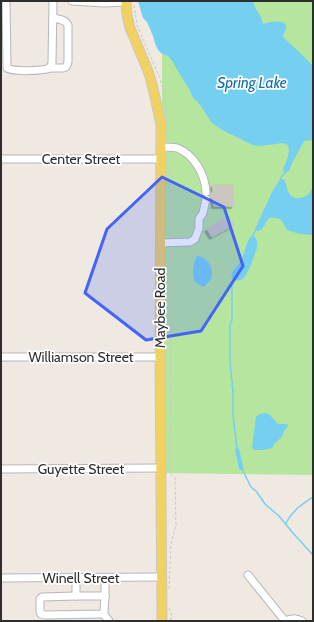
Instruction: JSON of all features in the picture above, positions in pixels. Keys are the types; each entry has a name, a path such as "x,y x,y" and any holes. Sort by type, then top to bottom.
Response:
{"main road":[{"name":"Maybee Road","path":"126,2 130,28 148,71 161,124 160,357 162,621"}],"street":[{"path":"6,1 7,68 11,70 36,70 63,68 66,66 68,62 68,23 64,20 52,18"},
{"path":"50,68 52,63 53,1"},
{"path":"72,1 104,3 126,2"},
{"path":"160,243 190,242 195,239 199,228 199,219 203,213 206,196 204,178 191,157 176,148 161,148"},
{"name":"Center Street","path":"1,159 161,159"},
{"name":"Williamson Street","path":"1,357 160,357"},
{"name":"Guyette Street","path":"1,469 161,468"},
{"path":"248,574 285,621 290,619 302,621"},
{"name":"Winell Street","path":"1,578 161,577"},
{"path":"76,578 76,596"},
{"path":"105,578 103,613 109,621"},
{"path":"103,613 41,614 40,599 42,597 105,596"}],"highlighted area":[{"path":"162,177 224,207 243,266 201,331 146,340 85,293 107,229"}],"green space":[{"path":"162,1 313,1 313,475 162,473"}],"water":[{"name":"Spring Lake","path":"138,1 253,1 263,24 269,22 281,22 286,25 283,37 313,66 313,140 304,141 289,171 285,173 283,170 288,155 288,145 283,143 261,146 253,145 226,132 211,122 201,106 193,97 173,62 168,56 158,50 147,22 143,18"},
{"path":"282,179 285,181 289,194 297,198 308,195 313,186 313,235 300,234 287,230 281,220 276,218 269,218 263,228 258,231 255,229 272,192"},
{"path":"251,236 255,237 257,240 257,249 254,258 244,278 242,280 235,280 231,275 240,262"},
{"path":"197,256 204,258 207,261 212,271 211,279 204,287 194,281 193,272 195,259"},
{"path":"264,413 269,414 278,424 287,424 288,426 282,437 272,448 254,450 252,447 256,417"},
{"path":"235,449 239,449 243,471 239,469"}],"building":[{"path":"213,185 233,185 234,206 214,206 213,198 209,195 213,193"},
{"path":"228,216 234,225 212,237 207,229"}],"waterway":[{"path":"280,180 285,173"},
{"path":"252,237 257,228"},
{"path":"235,279 232,282 230,363 233,392 233,415 237,448"},
{"path":"243,471 251,487 256,491 265,504 279,516 313,555"},
{"path":"286,523 294,511 313,497"}]}
